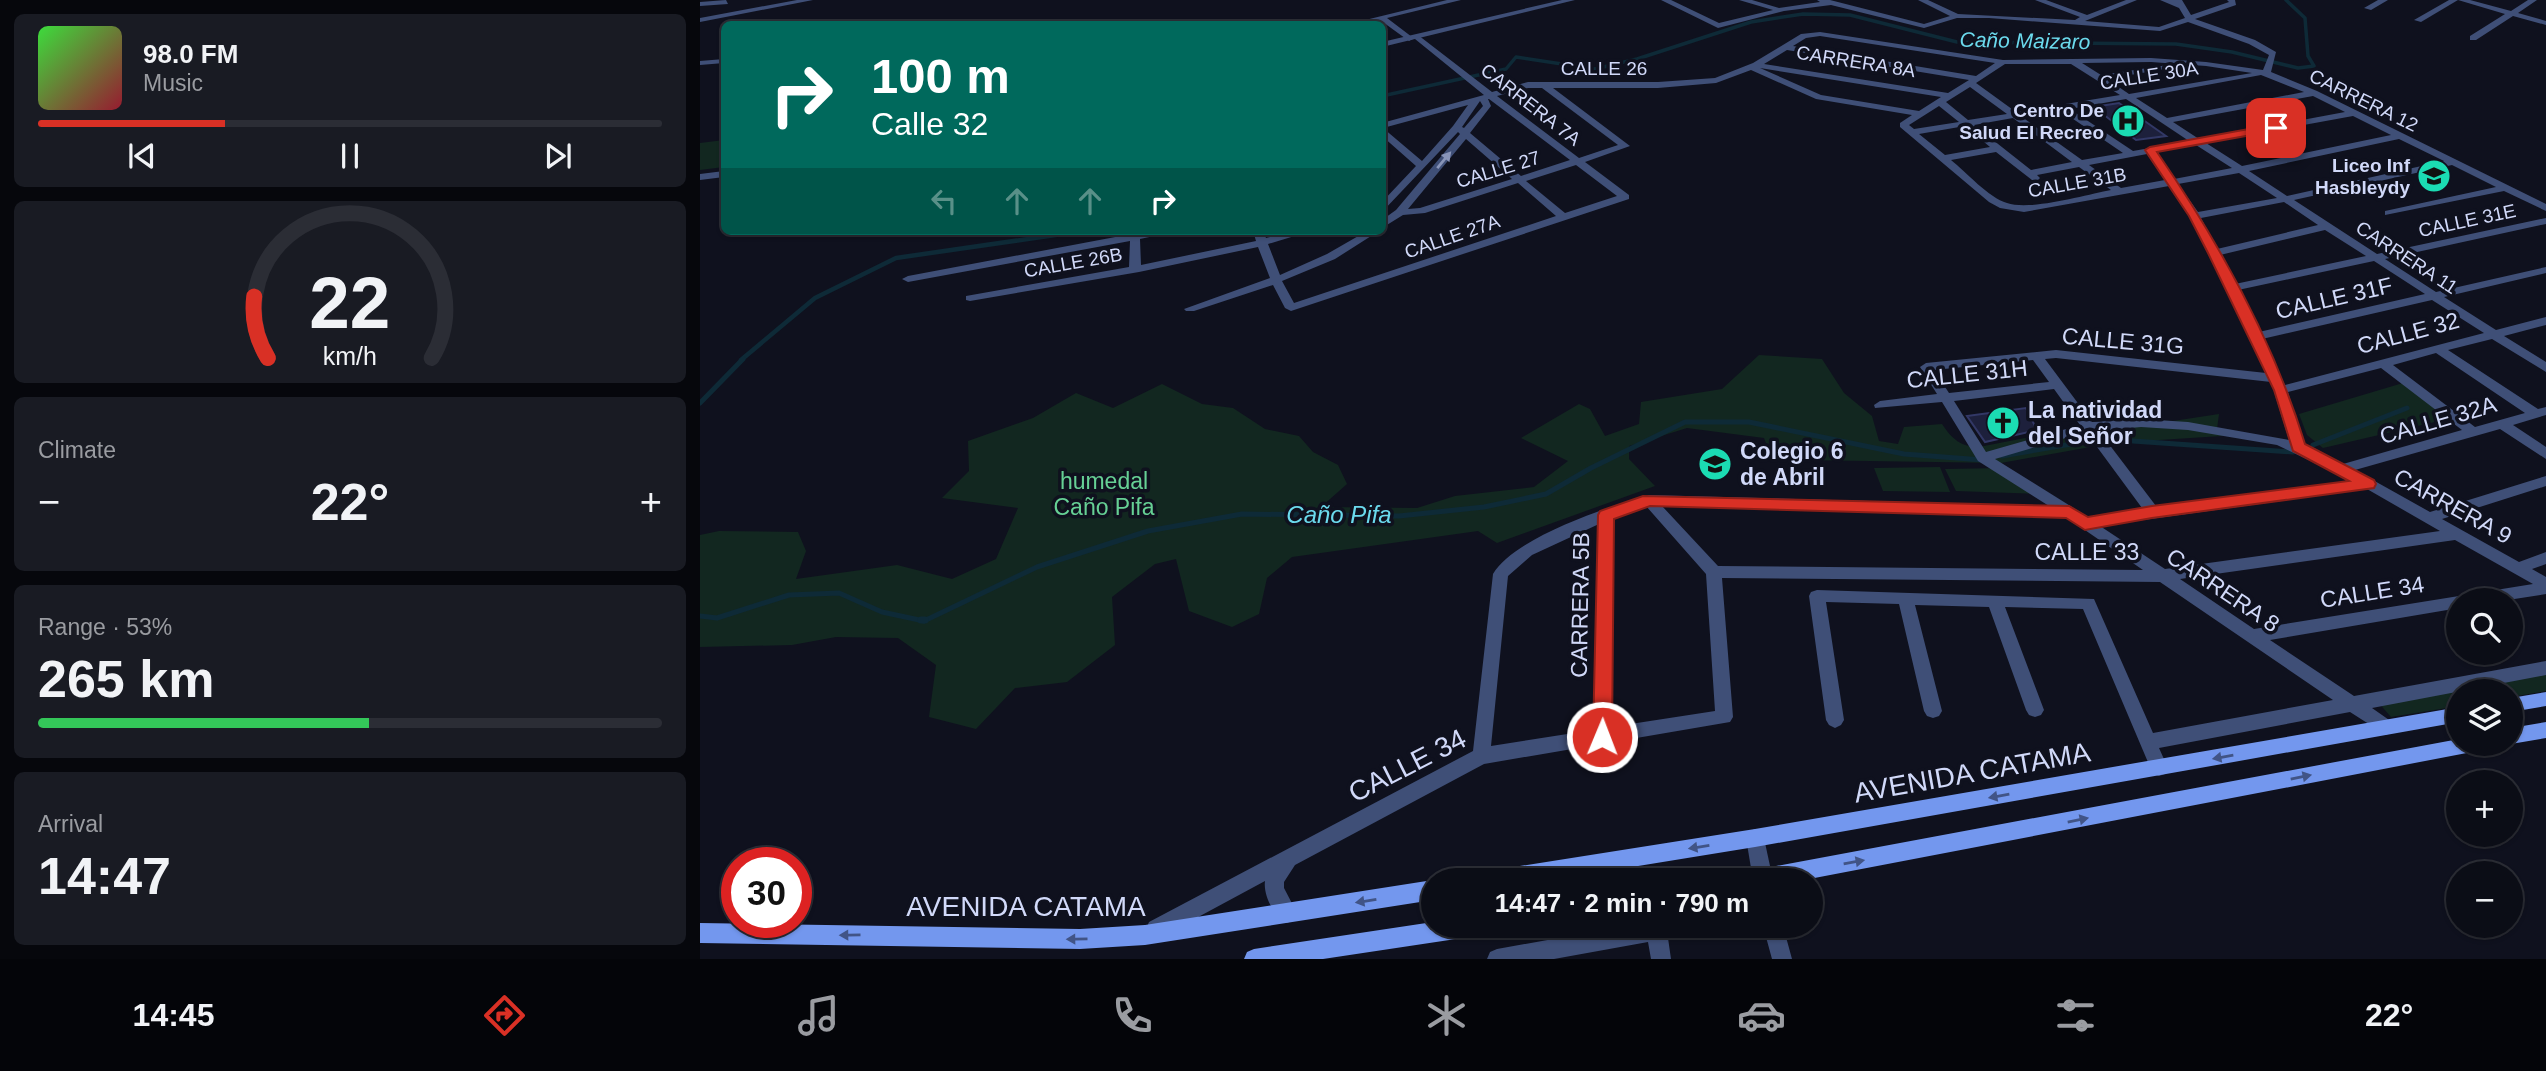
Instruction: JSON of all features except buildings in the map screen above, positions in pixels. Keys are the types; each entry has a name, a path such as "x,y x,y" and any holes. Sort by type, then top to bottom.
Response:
{"main road":[{"path":"2523,704 2544,703"},
{"name":"AVENIDA CATAMA","path":"1569,868 2446,717"},
{"path":"2523,734 2546,730"},
{"path":"1823,868 2446,749"},
{"name":"AVENIDA CATAMA","path":"700,933 1025,939 1145,935 1421,892"},
{"path":"1254,959 1421,934"}],"street":[{"path":"700,20 809,0"},
{"path":"1414,0 1425,8"},
{"path":"1368,21 1457,0"},
{"path":"1386,44 1570,0"},
{"path":"1665,0 1718,26 1784,9 1844,0"},
{"path":"1743,0 1769,8 1784,9"},
{"path":"1821,0 1924,26 1957,16 2018,17 2161,29 2232,2"},
{"path":"1922,0 1957,16"},
{"path":"1932,4 1946,0"},
{"path":"2039,0 2086,17"},
{"path":"2077,22 2133,0"},
{"path":"2164,0 2179,3 2190,20 2252,42 2273,54 2267,71"},
{"path":"2368,8 2384,0"},
{"path":"2418,20 2454,0"},
{"path":"2462,0 2546,23"},
{"path":"2473,38 2533,0"},
{"path":"717,17 726,1"},
{"path":"700,4 726,1"},
{"name":"CARRERA 7A","path":"1382,18 1454,65 1475,83 1483,97 1625,197"},
{"name":"CALLE 26","path":"1386,127 1528,85 1584,87 1696,82 1728,77 1808,35 1820,34 2003,62"},
{"path":"1783,47 1972,80 2014,115 2121,192"},
{"path":"700,64 721,61"},
{"name":"CARRERA 11","path":"2073,61 2546,368"},
{"path":"2000,149 1945,158 1903,125 2003,62 2190,62"},
{"path":"2099,78 2190,62"},
{"name":"CARRERA 12","path":"2190,62 2267,71 2546,208"},
{"path":"1753,66 1819,97 1921,114"},
{"name":"CARRERA 8A","path":"1753,66 1950,96"},
{"name":"CALLE 30A","path":"1913,132 2267,71"},
{"name":"CALLE 27","path":"1386,222 1400,212 1421,211 1625,146 1544,85"},
{"path":"2165,121 2314,93"},
{"path":"1386,206 1483,97 1487,106 1400,212 1386,208"},
{"name":"CARRERA 8A","path":"1940,102 2032,175 2081,163"},
{"path":"2061,107 2130,154"},
{"path":"2081,163 2353,113"},
{"path":"1457,128 1563,217"},
{"path":"1386,132 1422,166"},
{"name":"CALLE 31B","path":"1945,158 1993,200 2009,207 2033,209 2399,136"},
{"path":"2150,150 2195,216 2214,253 2278,384 2298,447"},
{"path":"2195,216 2452,162"},
{"path":"700,177 721,174"},
{"path":"2389,213 2504,188"},
{"name":"CALLE 27A","path":"1276,280 1292,308 1625,197"},
{"name":"CALLE 31E","path":"2231,288 2546,221"},
{"path":"2214,253 2327,226"},
{"path":"908,279 1147,235"},
{"path":"1260,235 1276,280"},
{"name":"CALLE 26B","path":"970,298 1264,243 1292,235"},
{"path":"1190,309 1276,280 1333,256 1367,235"},
{"path":"1135,238 1135,268"},
{"name":"CALLE 31F","path":"2254,337 2546,270"},
{"name":"CALLE 32","path":"2278,384 2383,363 2546,321"},
{"path":"2438,349 2541,413"},
{"name":"CALLE 31G","path":"1926,367 1976,360 2079,355 2278,384"},
{"path":"2037,357 2152,512"},
{"path":"2383,363 2473,432"},
{"name":"CARRERA 8","path":"1926,367 1983,458 2069,512 2386,727"},
{"name":"CALLE 31H","path":"1880,405 2059,385"},
{"name":"CALLE 32A","path":"2342,469 2541,413"},
{"path":"1983,458 2087,427 2141,423 2244,434 2298,447"},
{"path":"2502,424 2546,454"},
{"name":"CARRERA 9","path":"2298,447 2342,469 2546,586"},
{"path":"2428,518 2546,481"},
{"path":"2085,523 2368,484"},
{"path":"1480,756 1497,587 1501,574 1520,553 1606,515 1649,500 2069,512"},
{"path":"1649,500 1714,572"},
{"name":"CARRERA 5B","path":"1602,737 1606,515"},
{"name":"CALLE 33","path":"1714,572 2161,576 2456,534"},
{"path":"2518,568 2546,558"},
{"name":"CALLE 34","path":"1145,935 1480,756 1724,717 1714,572"},
{"path":"2523,590 2546,586"},
{"path":"1835,720 1817,596 2088,603 2160,768"},
{"path":"1905,598 1934,711"},
{"path":"1994,600 2035,710"},
{"name":"CALLE 34","path":"2252,636 2446,604"},
{"path":"2148,742 2546,668"},
{"path":"1755,838 1759,868"},
{"path":"1287,913 1273,887 1278,872 1289,859"},
{"path":"1497,959 1537,955 1619,938"},
{"path":"1658,938 1661,959"},
{"path":"1776,938 1782,959"}],"green space":[{"path":"721,140 721,167 700,170 700,143"},
{"name":"humedal Caño Pifa","path":"1759,355 1822,359 1844,393 1872,416 1879,441 1898,444 1904,427 1942,424 1958,441 1967,446 1979,447 2123,419 2173,421 2219,414 2217,429 2237,435 2113,443 2001,463 1802,460 1770,454 1764,438 1687,428 1629,446 1629,459 1655,486 1497,543 1478,531 1292,557 1267,578 1259,614 1232,627 1189,611 1176,559 1155,564 1112,597 1115,645 1067,682 1015,688 976,729 929,717 936,665 898,638 836,637 792,645 700,647 700,535 719,531 798,532 806,551 796,579 897,565 952,579 996,559 1018,508 942,498 969,471 968,441 1033,418 1076,393 1113,408 1162,384 1202,404 1233,408 1265,429 1299,436 1313,452 1338,465 1347,484 1321,507 1417,508 1455,496 1534,487 1568,461 1521,438 1579,404 1590,409 1605,436 1639,424 1641,402 1722,389"},
{"path":"2403,383 2452,418 2323,448 2307,435 2299,414"},
{"path":"1940,467 1950,492 1883,491 1874,468"},
{"path":"2003,468 2045,494 1956,491 1945,469"},
{"path":"2546,670 2546,691 2523,695 2523,679 2497,679"},
{"path":"2446,688 2446,708 2391,717 2377,701"}],"waterway":[{"name":"Caño Maizaro","path":"1386,95 1506,69 1516,57 1595,69 1637,59 1751,22 1803,14 1850,15 1957,42 2176,44 2232,52 2298,68 2314,66 2308,56 2305,18 2286,0"},
{"name":"Caño Maizaro","path":"741,360 815,298 896,258 1055,235"},
{"name":"Caño Maizaro","path":"700,403 743,359"},
{"name":"Caño Pifa","path":"2313,445 2407,408"},
{"name":"Caño Pifa","path":"700,616 717,618 789,595 839,593 882,612 924,621 1037,567 1148,531 1242,514 1399,516 1484,507 1546,494 1591,468 1685,422 1749,422 1904,454 1983,460"},
{"name":"Caño Pifa","path":"2104,439 2293,452"},
{"name":"Caño Pifa","path":"2002,456 2089,441"}],"place":[{"name":"Centro De Salud El Recreo","path":"2128,121"},
{"name":"Liceo Inf Hasbleydy","path":"2434,176"},
{"name":"La natividad del Señor","path":"2003,423"},
{"name":"Colegio 6 de Abril","path":"1715,464"}],"route":[{"path":"1602,737 1606,515 1649,500 2069,512 2085,523 2368,484 2298,447 2281,390 2214,253 2195,216 2150,150 2276,128"}]}
